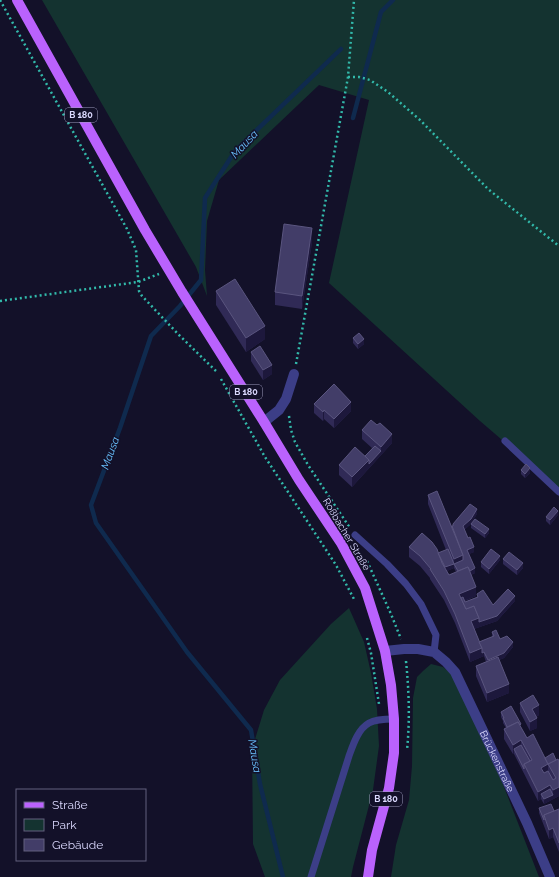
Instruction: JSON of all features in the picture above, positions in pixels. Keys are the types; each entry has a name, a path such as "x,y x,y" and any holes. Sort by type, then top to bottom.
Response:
{"main road":[{"name":"B 180","path":"17,0 114,176 168,269"},
{"name":"Roßbacher Straße","path":"168,269 299,480 341,543 365,588 385,651 391,685 394,719 394,753 388,788 372,850 368,877"}],"street":[{"path":"264,422 279,410 286,399 294,374"},
{"path":"385,651 404,648 434,652"},
{"name":"Brückenstraße","path":"434,652 455,672 462,685 527,823 550,877"}],"lane":[{"path":"505,442 559,492"},
{"path":"355,535 387,564 406,584 420,604 436,635 434,652"},
{"path":"311,877 353,745 362,728 369,723 394,719"}],"path":[{"path":"0,0 127,229 136,250 139,291 179,335 216,371 265,457 336,565 358,606"},
{"path":"294,374 348,77 354,0"},
{"path":"348,77 359,77 370,80 388,92 420,120 488,189 559,246"},
{"path":"0,301 138,282 156,276 168,269"},
{"path":"286,399 291,430 295,442 308,465"},
{"path":"366,633 371,653 382,720"}],"green space":[{"path":"42,0 559,0 559,489 480,421 329,283 369,100 319,85 219,180 207,221 205,270 207,296 196,267"},
{"path":"349,608 364,642 371,673 377,709 379,746 373,790 351,877 265,877 253,844 252,749 264,710 280,680 331,624"},
{"path":"431,664 443,667 464,684 539,877 391,877 396,845 409,800 412,766 413,698 417,677"}],"building":[{"path":"284,224 312,228 302,296 275,292"},
{"path":"235,279 265,326 246,338 216,291"},
{"path":"359,333 364,339 358,344 353,338"},
{"path":"260,346 272,365 263,370 251,352"},
{"path":"334,384 351,402 334,419 314,404"},
{"path":"371,420 377,425 380,423 392,434 381,447 362,430"},
{"path":"375,446 381,451 369,464 369,460 365,456"},
{"path":"355,447 369,460 352,477 339,465"},
{"path":"526,464 530,468 525,474 521,470"},
{"path":"437,491 463,555 454,559 428,495"},
{"path":"470,504 477,509 471,519 463,526 474,547 467,550 475,568 470,571 468,567 458,571 454,564 463,560 463,555 452,526"},
{"path":"554,507 558,511 550,520 546,517"},
{"path":"475,519 489,529 485,534 471,524"},
{"path":"422,533 437,549 442,563 449,575 468,567 476,587 459,594 466,609 474,606 479,618 471,621 482,648 470,653 455,614 444,591 431,569 420,556 409,547"},
{"path":"448,549 454,564 445,567 438,553"},
{"path":"491,549 500,556 489,569 481,562"},
{"path":"509,552 523,563 517,570 503,559"},
{"path":"508,589 515,596 497,616 479,622 474,606 466,609 461,598 463,597 465,602 478,597 477,594 483,590 493,605"},
{"path":"496,630 500,639 507,636 513,642 504,653 488,660 484,652 482,653 482,648 479,642 494,636 492,632"},
{"path":"498,657 509,684 487,693 476,666"},
{"path":"533,695 539,705 532,709 537,718 530,722 520,703"},
{"path":"511,706 521,724 520,725 518,722 507,727 501,712"},
{"path":"518,722 527,738 533,734 548,764 558,759 559,787 553,790 550,785 538,792 524,764 532,760 521,740 513,745 504,729","holes":["548,764 556,778 553,780 548,771 544,773 541,768"]},
{"path":"521,745 530,761 524,764 524,769 514,749"},
{"path":"553,753 556,760 548,764 545,758"},
{"path":"550,789 553,795 544,799 541,794"},
{"path":"551,804 554,811 544,815 544,820 539,808"},
{"path":"559,809 559,843 553,828 549,830 544,815"}],"waterway":[{"path":"353,118 381,12 393,0"},
{"name":"Mausa","path":"283,877 260,784 251,730 187,652 96,523 91,505 120,428 151,336 180,306 201,280 205,198 235,151 341,49"}]}
